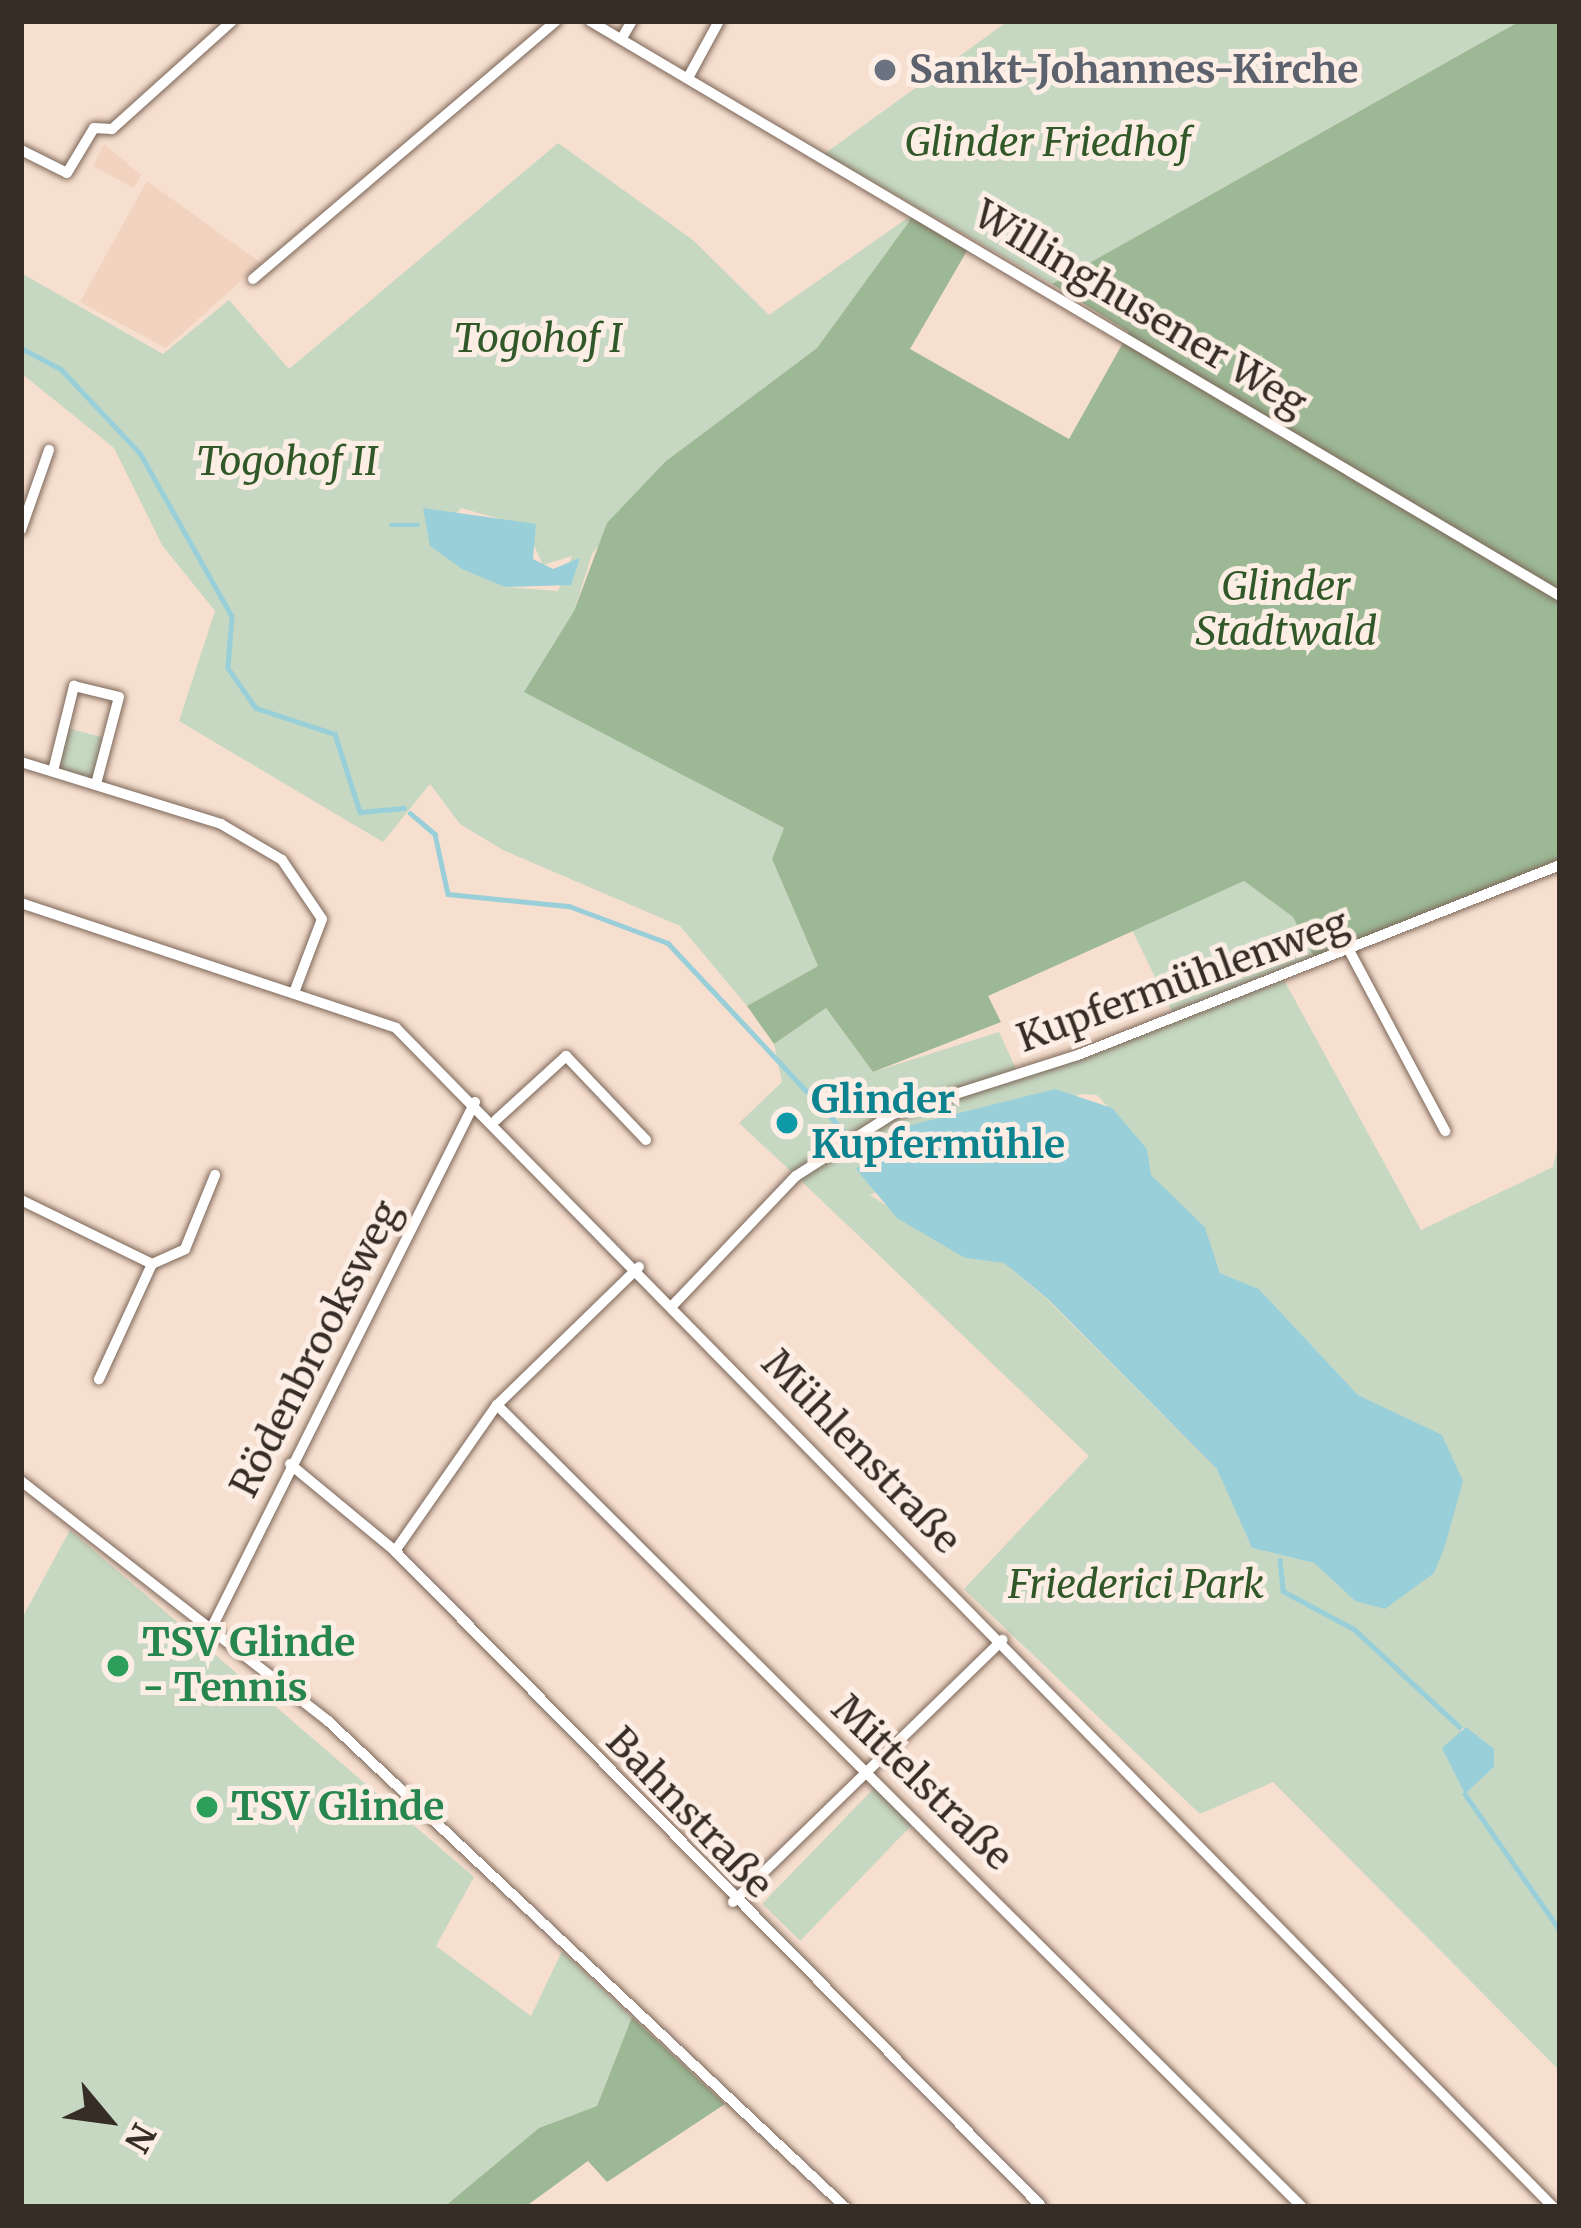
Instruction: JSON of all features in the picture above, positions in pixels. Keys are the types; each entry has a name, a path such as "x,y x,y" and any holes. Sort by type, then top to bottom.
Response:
{"street":[{"path":"21,150 67,173 94,128 112,129 232,21"},
{"path":"253,279 556,21"},
{"name":"Willinghusener Weg","path":"590,21 1560,596"},
{"path":"622,38 632,21"},
{"path":"688,76 719,21"},
{"path":"21,530 49,450"},
{"path":"53,772 74,686 119,697 96,784"},
{"path":"21,762 221,824 282,860 322,920 296,990"},
{"name":"Kupfermühlenweg","path":"674,1304 796,1176 893,1114 1350,952 1560,865"},
{"name":"Mühlenstraße","path":"21,903 296,990 396,1028 496,1120 1553,2207"},
{"path":"1350,952 1445,1130"},
{"path":"496,1120 566,1056 646,1140"},
{"name":"Rödenbrooksweg","path":"213,1625 475,1102"},
{"path":"98,1379 152,1264 185,1250 215,1175"},
{"path":"21,1200 152,1264"},
{"path":"394,1551 497,1406 639,1267"},
{"name":"Mittelstraße","path":"497,1406 1302,2207"},
{"name":"Bahnstraße","path":"290,1464 394,1551 733,1902 1042,2207"},
{"path":"21,1481 213,1625 845,2207"},
{"path":"733,1902 1002,1640"}],"shaded area":[{"path":"104,144 141,175 134,188 93,166"},
{"path":"147,181 261,263 166,348 80,302"}],"green space":[{"name":"Glinder Friedhof","path":"1008,21 1520,21 1052,284 824,154"},
{"name":"Glinder Stadtwald","path":"1520,21 1560,21 1560,859 1315,959 1293,917 1244,881 988,996 1001,1022 873,1072 826,1008 774,1044 747,1006 818,966 772,859 784,828 524,692 574,611 607,523 666,461 817,348 916,212 971,244 910,349 1069,439 1129,332 1052,284"},
{"path":"558,143 693,240 769,315 916,212 817,348 666,461 592,554 574,611 525,692 784,828 772,859 818,966 747,1006 680,926 503,850 460,824 430,784 383,842 179,721 215,611 162,545 114,448 21,373 21,273 163,354 229,300 289,369","holes":["461,508 525,526 543,565 572,556 558,591 505,587 430,546"]},
{"path":"64,727 108,739 97,782 52,770"},
{"path":"1244,881 1293,917 1315,959 1173,1014 1132,930"},
{"name":"Friederici Park","path":"1284,980 1421,1230 1553,1167 1560,1137 1560,2071 1273,1782 1200,1814 964,1589 1089,1456 798,1178 895,1117","holes":["1080,1094 1097,1095 1147,1149 1150,1175 1205,1227 1220,1273 1259,1289 1358,1395 1442,1436 1452,1502 1444,1549 1402,1596 1355,1601 1314,1563 1252,1548 1218,1470 1048,1300 1004,1263 965,1258 870,1195","1461,1727 1493,1749 1494,1767 1466,1793"]},
{"path":"826,1008 873,1072 999,1032 1016,1069 893,1114 796,1176 739,1123 782,1082 774,1044"},
{"name":"TSV Glinde","path":"70,1530 474,1877 436,1946 531,2016 562,1951 632,2017 597,2106 539,2128 444,2207 21,2207 21,1620"},
{"path":"874,1788 912,1825 800,1941 762,1904"},
{"path":"632,2017 725,2104 607,2182 588,2161 525,2207 444,2207 539,2128 597,2106"}],"water":[{"path":"423,508 536,524 533,559 553,569 580,558 571,585 505,587 462,569 430,546"},
{"path":"1055,1089 1112,1108 1147,1149 1151,1175 1205,1227 1220,1273 1259,1289 1358,1395 1442,1435 1463,1481 1444,1549 1434,1573 1385,1609 1355,1601 1314,1563 1252,1548 1217,1469 1049,1300 1004,1263 965,1258 897,1218 856,1169 899,1128"},
{"path":"1466,1727 1494,1749 1494,1767 1465,1794 1442,1748"}],"waterway":[{"path":"21,348 61,369 140,453 232,616 228,668 256,708 335,734 360,812 404,808"},
{"path":"391,525 418,525"},
{"path":"410,813 435,834 448,894 569,906 668,943 843,1130"},
{"path":"1280,1560 1283,1591 1354,1629 1460,1727"},
{"path":"1465,1794 1560,1930"}],"place":[{"name":"Sankt-Johannes-Kirche","path":"885,70"},
{"name":"Glinder Kupfermühle","path":"787,1123"},
{"name":"TSV Glinde - Tennis","path":"118,1666"},
{"name":"TSV Glinde","path":"207,1807"}],"park label":[{"name":"Togohof I","path":"538,339"},
{"name":"Togohof II","path":"287,462"}]}
